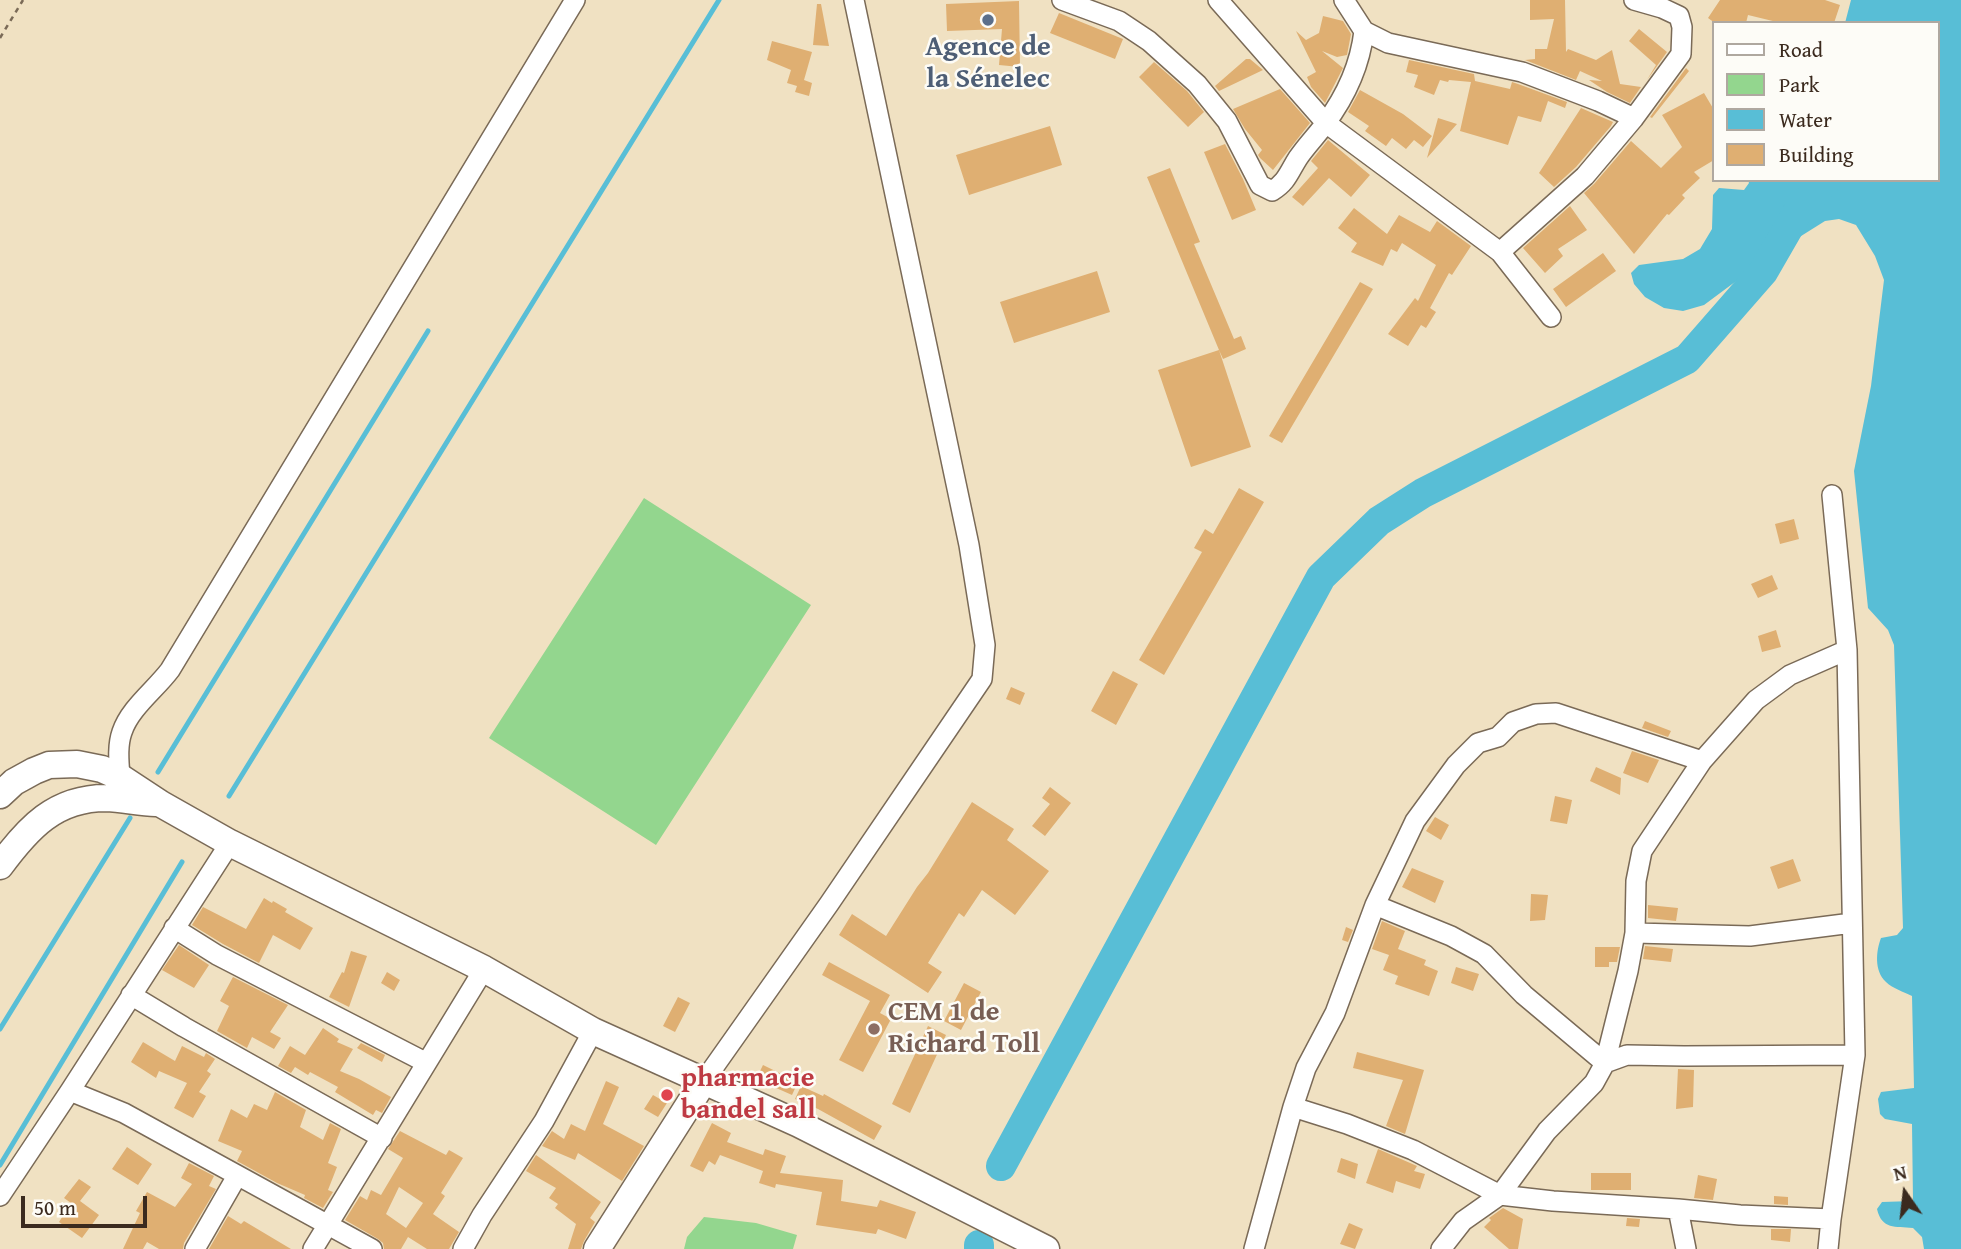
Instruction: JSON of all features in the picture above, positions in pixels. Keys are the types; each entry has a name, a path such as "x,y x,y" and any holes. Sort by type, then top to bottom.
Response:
{"street":[{"path":"120,777 118,758 122,732 131,715 170,670 575,0"},
{"path":"597,1249 704,1081 982,679 985,645 969,545 854,0"},
{"path":"1062,0 1119,20 1149,41 1197,84 1227,121 1260,185 1272,191 1283,184 1352,81 1362,51 1364,31"},
{"path":"1218,0 1326,123 1500,252 1551,317"},
{"path":"1344,0 1364,31 1388,43 1522,72 1634,118"},
{"path":"1500,252 1585,176 1634,118 1681,54 1682,27 1679,16 1634,0"},
{"path":"1828,1249 1855,1055 1847,650 1832,495"},
{"path":"1441,1249 1464,1221 1500,1195 1547,1131 1594,1083 1605,1063 1635,933 1636,881 1642,851 1702,761 1756,700 1790,675 1847,650"},
{"path":"1254,1249 1306,1068 1335,1013 1376,905 1415,821 1456,765 1478,743 1498,737 1513,722 1536,714 1556,713 1702,761"},
{"path":"0,795 14,782 49,765 76,764 102,769 230,843 484,969 593,1031 799,1124 1046,1249"},
{"path":"0,866 30,829 61,807 85,800 106,798 161,804"},
{"path":"0,1196 230,843"},
{"path":"1376,905 1451,936 1485,954 1524,995 1605,1063"},
{"path":"1635,933 1750,936 1852,923"},
{"path":"174,928 217,954 425,1062"},
{"path":"313,1249 484,969"},
{"path":"131,995 382,1138"},
{"path":"463,1249 482,1215 544,1121 593,1031"},
{"path":"1605,1063 1627,1055 1855,1055"},
{"path":"70,1091 124,1113 372,1249"},
{"path":"1293,1107 1347,1124 1413,1150 1500,1195 1740,1215 1831,1219"},
{"path":"195,1249 237,1176"},
{"path":"1678,1209 1686,1249"}],"path":[{"path":"0,38 23,0"}],"green space":[{"path":"644,498 811,605 656,845 489,738"},
{"path":"704,1217 756,1223 797,1235 793,1249 684,1249 687,1237"}],"water":[{"path":"1851,0 1961,0 1961,1249 1924,1249 1922,1237 1913,1228 1886,1224 1877,1209 1882,1202 1913,1201 1912,1124 1885,1119 1880,1114 1878,1099 1881,1092 1914,1088 1912,996 1886,982 1879,972 1877,961 1881,938 1897,935 1903,928 1894,645 1888,630 1868,608 1854,471 1871,386 1884,280 1875,256 1856,225 1839,219 1825,221 1774,253 1704,305 1683,311 1664,308 1645,297 1634,284 1631,273 1639,265 1683,259 1700,249 1712,229 1713,195 1719,188 1744,190 1749,182 1940,182 1940,21 1846,21"}],"building":[{"path":"1530,0 1565,0 1566,52 1568,49 1596,60 1612,50 1620,84 1641,87 1630,103 1589,80 1602,81 1580,71 1576,80 1525,60 1535,59 1535,49 1547,49 1554,19 1530,20"},
{"path":"1720,0 1825,0 1840,5 1835,21 1773,21 1748,15 1746,21 1713,22 1708,18"},
{"path":"1019,1 1020,67 999,65 1002,29 947,31 946,4"},
{"path":"817,4 821,4 829,46 813,45"},
{"path":"1059,13 1123,39 1115,59 1050,33"},
{"path":"1323,16 1343,21 1351,34 1347,55 1337,57 1322,51 1343,68 1325,103 1311,87 1307,77 1316,72 1296,31 1306,40 1319,33"},
{"path":"1639,29 1667,52 1647,80 1656,65 1629,41"},
{"path":"772,41 812,52 804,80 812,83 809,96 795,92 797,86 787,83 791,70 767,60"},
{"path":"1246,59 1250,59 1263,70 1219,91 1215,86"},
{"path":"1409,60 1474,74 1475,81 1510,89 1512,82 1567,102 1565,108 1548,101 1541,122 1518,116 1508,145 1460,131 1471,82 1440,80 1434,95 1414,87 1418,75 1406,72"},
{"path":"1154,62 1187,91 1204,112 1188,127 1139,77"},
{"path":"1686,68 1689,71 1652,118 1650,117"},
{"path":"1280,89 1310,123 1273,170 1258,155 1262,150 1233,109"},
{"path":"1360,90 1403,114 1432,136 1423,147 1414,140 1406,149 1392,138 1386,146 1365,131 1369,126 1348,112"},
{"path":"1704,93 1713,108 1713,161 1694,172 1700,178 1682,195 1685,198 1667,214 1634,254 1584,193 1631,141 1661,168 1682,147 1662,115"},
{"path":"1581,108 1613,122 1576,167 1554,187 1539,173"},
{"path":"1438,118 1457,124 1427,158"},
{"path":"1050,126 1062,165 969,195 956,155"},
{"path":"1328,140 1370,175 1351,197 1329,178 1303,206 1292,197 1318,168 1311,161"},
{"path":"1225,144 1256,210 1232,220 1204,152"},
{"path":"1170,168 1200,242 1194,244 1234,339 1241,336 1246,349 1223,359 1147,177"},
{"path":"1570,206 1587,230 1558,249 1563,256 1545,273 1523,248"},
{"path":"1354,208 1387,234 1399,215 1430,232 1437,221 1471,246 1452,275 1449,273 1430,308 1436,312 1426,328 1421,325 1408,346 1388,334 1415,298 1418,301 1436,265 1402,243 1397,252 1391,249 1383,266 1351,252 1357,243 1338,228"},
{"path":"1603,253 1616,271 1566,307 1553,289"},
{"path":"1097,271 1110,312 1014,343 1000,302"},
{"path":"1360,282 1373,289 1282,443 1269,436"},
{"path":"1219,350 1251,447 1191,467 1158,370"},
{"path":"1239,488 1264,502 1164,675 1139,660 1202,552 1194,548 1205,529 1213,534"},
{"path":"1794,519 1799,539 1780,544 1775,524"},
{"path":"1772,575 1778,589 1758,598 1751,584"},
{"path":"1776,630 1781,647 1762,652 1758,636"},
{"path":"1113,671 1138,684 1116,725 1091,711"},
{"path":"1011,687 1025,693 1020,705 1006,699"},
{"path":"1645,721 1671,731 1668,737 1642,728"},
{"path":"1632,751 1659,760 1648,783 1623,773"},
{"path":"1596,767 1621,778 1620,795 1590,781"},
{"path":"1050,787 1071,803 1045,836 1032,826 1050,804 1042,798"},
{"path":"1555,796 1572,800 1567,824 1550,821"},
{"path":"972,802 1014,829 1007,840 1049,871 1015,915 982,890 964,917 959,913 928,963 942,972 928,993 839,935 852,914 886,936"},
{"path":"1435,817 1449,825 1441,840 1426,831"},
{"path":"1793,859 1801,881 1778,889 1770,867"},
{"path":"1412,868 1444,881 1435,903 1402,887"},
{"path":"1531,894 1548,895 1545,920 1530,921"},
{"path":"264,898 287,909 285,912 313,928 300,950 273,935 259,963 192,925 203,907 246,929"},
{"path":"1648,905 1678,908 1676,921 1648,918"},
{"path":"1382,921 1405,931 1398,949 1426,960 1424,965 1438,971 1429,996 1395,984 1398,976 1383,970 1389,955 1372,949"},
{"path":"1346,927 1353,930 1348,942 1342,940"},
{"path":"179,945 209,965 194,988 162,970"},
{"path":"1645,946 1673,949 1671,962 1643,959"},
{"path":"1595,947 1620,947 1617,962 1609,962 1609,967 1595,967"},
{"path":"351,951 367,956 349,1007 329,997 342,972 344,973"},
{"path":"829,962 890,995 880,1013 891,1019 863,1072 839,1060 870,1001 822,975"},
{"path":"1456,967 1479,974 1473,991 1451,983"},
{"path":"387,972 400,980 394,991 381,983"},
{"path":"233,977 288,1005 270,1032 281,1038 274,1049 252,1037 247,1048 217,1031 229,1006 220,1001"},
{"path":"964,983 981,992 961,1030 944,1021"},
{"path":"678,997 690,1003 675,1032 663,1026"},
{"path":"928,1026 946,1035 910,1113 892,1104"},
{"path":"323,1028 339,1039 337,1042 353,1049 340,1071 391,1097 382,1113 376,1110 373,1115 335,1092 338,1087 310,1072 308,1075 295,1067 291,1073 278,1066 290,1046 305,1055"},
{"path":"143,1042 175,1061 182,1046 204,1057 206,1053 215,1059 207,1071 211,1074 199,1092 206,1096 193,1118 174,1108 187,1083 159,1071 156,1078 131,1062"},
{"path":"361,1043 385,1055 382,1062 357,1048"},
{"path":"1357,1052 1424,1070 1405,1134 1386,1126 1403,1080 1353,1068"},
{"path":"763,1065 798,1082 792,1095 756,1079"},
{"path":"1678,1069 1694,1070 1693,1107 1676,1109"},
{"path":"606,1081 619,1087 603,1124 644,1146 622,1181 578,1153 575,1160 542,1146 552,1131 564,1139 571,1124 585,1131"},
{"path":"801,1086 823,1096 824,1094 882,1126 874,1140 795,1099"},
{"path":"275,1092 306,1110 300,1127 323,1140 330,1123 341,1129 328,1163 337,1167 328,1190 333,1192 323,1208 304,1198 305,1195 237,1161 242,1151 218,1141 231,1109 247,1118 254,1104 267,1110"},
{"path":"653,1095 667,1103 658,1117 644,1109"},
{"path":"712,1123 731,1133 727,1142 763,1155 765,1149 786,1156 780,1173 843,1180 841,1201 877,1207 880,1200 916,1212 906,1239 878,1229 876,1234 816,1225 822,1192 776,1184 775,1188 759,1183 763,1171 720,1155 715,1165 709,1161 703,1172 690,1166"},
{"path":"400,1131 446,1155 449,1150 463,1158 441,1193 445,1196 433,1214 459,1232 449,1249 427,1249 408,1237 401,1249 384,1249 383,1243 378,1239 345,1220 360,1196 367,1200 371,1190 381,1195 403,1158 388,1149","holes":["399,1187 423,1203 406,1228 386,1214"]},
{"path":"127,1147 152,1164 138,1185 112,1169"},
{"path":"1378,1149 1417,1166 1414,1171 1425,1174 1420,1189 1396,1181 1393,1193 1366,1183"},
{"path":"536,1155 601,1202 590,1218 595,1222 581,1249 568,1249 576,1224 555,1208 558,1204 549,1198 556,1188 526,1171"},
{"path":"1341,1158 1358,1164 1355,1179 1337,1172"},
{"path":"189,1163 214,1176 209,1186 216,1189 183,1249 159,1249 147,1242 143,1249 123,1249 140,1213 136,1211 147,1192 175,1207 192,1184 181,1178"},
{"path":"1591,1173 1631,1173 1631,1190 1591,1190"},
{"path":"1698,1175 1717,1179 1713,1200 1694,1198"},
{"path":"79,1179 91,1187 80,1201 99,1215 82,1238 59,1222 71,1203 64,1198"},
{"path":"1774,1196 1788,1197 1788,1205 1774,1204"},
{"path":"1503,1208 1523,1219 1518,1249 1509,1249 1484,1227 1491,1220 1489,1218"},
{"path":"228,1216 241,1224 244,1221 291,1249 209,1249"},
{"path":"1627,1218 1640,1219 1639,1227 1626,1226"},
{"path":"1349,1223 1363,1229 1355,1249 1340,1244"},
{"path":"1771,1229 1791,1229 1790,1242 1771,1240"}],"waterway":[{"path":"229,796 719,0"},
{"path":"1001,1166 1321,577 1379,521 1423,493 1687,359 1763,272 1797,213 1824,182"},
{"path":"158,772 428,331"},
{"path":"0,1029 130,818"},
{"path":"0,1165 182,862"}],"place":[{"name":"Agence de la Sénelec","path":"988,20"},
{"name":"CEM 1 de Richard Toll","path":"874,1029"},
{"name":"pharmacie bandel sall","path":"667,1095"}]}
